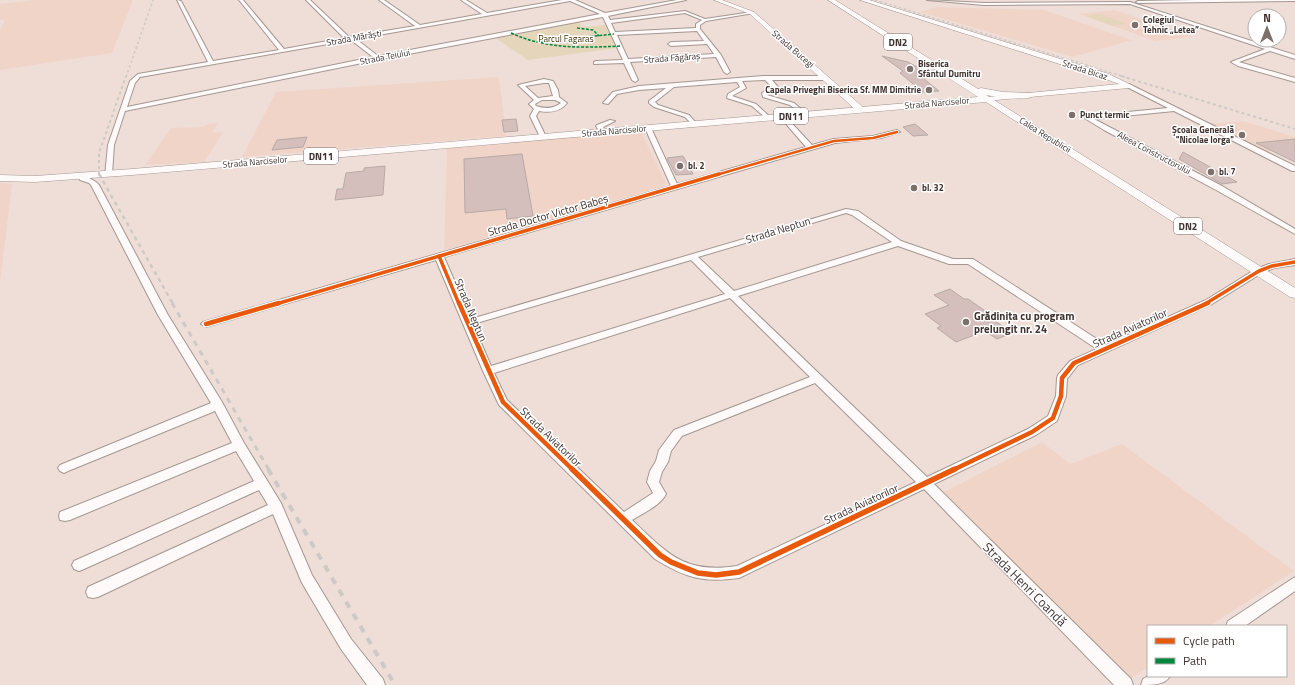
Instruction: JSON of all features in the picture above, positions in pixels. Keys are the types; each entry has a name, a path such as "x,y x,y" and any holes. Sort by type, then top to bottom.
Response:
{"main road":[{"name":"Calea Republicii","path":"831,0 1295,294"},
{"name":"DN11","path":"934,104 951,99 958,93 959,90 955,82 944,71"},
{"path":"969,87 995,94 1031,95"},
{"path":"1018,118 1010,110 1009,103 1016,99 1031,95"},
{"name":"Strada Narciselor","path":"103,174 988,99"},
{"name":"DN11","path":"934,104 957,105 984,109 1018,118"},
{"name":"DN11","path":"0,178 35,178 103,174"}],"street":[{"path":"241,0 282,50"},
{"path":"308,0 350,39 377,58"},
{"path":"381,0 418,26"},
{"path":"463,0 487,14"},
{"path":"570,0 605,15 627,61"},
{"name":"Strada Mărăști","path":"123,110 132,82 138,76 570,0"},
{"name":"Strada Teiului","path":"123,110 377,58 684,0"},
{"name":"Strada Bucegi","path":"717,0 752,13 861,110"},
{"name":"Strada Bicaz","path":"863,0 1106,76 1176,109 1295,169"},
{"path":"929,0 991,4 1295,0"},
{"path":"179,1 211,62"},
{"path":"1130,2 1270,50 1295,57"},
{"path":"608,22 633,20 685,12 705,20"},
{"path":"614,34 698,29 698,25 705,20 752,13"},
{"name":"Strada Făgăraș","path":"698,29 718,55 727,72"},
{"path":"671,44 708,42"},
{"path":"1270,50 1234,62 1295,80"},
{"name":"Strada Făgăraș","path":"596,63 718,55"},
{"name":"Strada Făgăraș","path":"627,61 635,80"},
{"path":"606,103 615,93 639,88 767,78 825,78"},
{"path":"767,78 775,87 764,94 765,96 792,104 805,115"},
{"path":"739,80 743,88 729,96 754,105 768,118"},
{"path":"537,100 526,92 521,85 544,81 551,82 555,90 556,98"},
{"path":"673,85 652,102 656,106 687,116 694,124"},
{"name":"Strada Narciselor","path":"988,99 1129,86"},
{"path":"556,98 563,101 564,105 547,110 537,109 532,106 532,104 537,100 556,98"},
{"path":"537,109 533,116 543,137"},
{"name":"Aleea Constructorului","path":"1176,109 1088,118 1106,129 1219,188 1295,232"},
{"path":"103,174 123,110"},
{"path":"783,117 811,148"},
{"path":"602,132 599,126 612,121"},
{"path":"648,128 675,187"},
{"name":"Strada Doctor Victor Babeș","path":"206,324 811,148 851,139 872,139 897,132"},
{"path":"1286,165 1295,164"},
{"path":"82,176 82,178 92,181 95,185 163,315 276,506 307,579 346,644 377,685"},
{"name":"Strada Neptun","path":"467,323 846,211 855,213 898,243"},
{"path":"488,371 898,243"},
{"name":"Strada Aviatorilor","path":"898,243 952,262 970,261 1105,349"},
{"name":"Strada Neptun","path":"439,256 488,371"},
{"path":"692,256 925,483"},
{"path":"1259,271 1272,266 1295,262"},
{"name":"Strada Aviatorilor","path":"488,371 503,402 660,555 678,567 701,574 718,576 739,572 1032,432 1053,418 1061,396 1062,378 1074,363 1208,302 1259,271"},
{"path":"623,519 649,503 660,494 653,482 656,471 662,462 665,450 678,433 817,378"},
{"path":"64,468 218,406"},
{"path":"64,516 239,445"},
{"path":"79,565 263,483"},
{"name":"Strada Henri Coandă","path":"925,483 1125,685"},
{"path":"93,592 276,506"},
{"path":"1234,625 1295,583"},
{"path":"1149,685 1161,677"}],"shaded area":[{"path":"34,0 133,0 112,53 0,70 0,30 5,21 0,19 0,4"},
{"path":"936,7 1044,10 1132,40 1073,57 921,12"},
{"name":"Colegiul Tehnic „Letea”","path":"1114,10 1193,37 1155,41 1079,14"},
{"path":"499,77 506,136 242,157 276,92"},
{"path":"1243,121 1295,137 1295,148 1265,152 1209,124"},
{"path":"218,123 212,133 223,132 204,162 145,165 171,128 204,127 208,124"},
{"path":"641,132 667,185 444,250 447,148"},
{"path":"0,183 12,184 0,283"},
{"path":"1041,441 1070,464 1122,444 1294,571 1212,625 1147,625 1147,668 1129,680 944,492 1042,442"}],"green space":[{"path":"1100,14 1127,24 1112,26 1086,16"},
{"name":"Parcul Fagaras","path":"578,20 582,27 606,25 617,48 528,60 494,37"}],"building":[{"path":"882,56 908,62 922,70 936,71 938,73 924,79 939,91 923,92 900,73 903,71"},
{"path":"516,119 518,131 504,132 502,120"},
{"path":"915,124 928,135 913,136 903,127"},
{"path":"307,137 303,147 272,150 277,140"},
{"path":"1295,139 1295,162 1256,143"},
{"name":"bl. 7","path":"1183,152 1237,182 1222,184 1179,159"},
{"path":"522,154 533,216 507,219 506,209 465,213 464,159"},
{"name":"bl. 2","path":"683,156 693,174 676,175 667,158"},
{"path":"385,166 383,195 335,200 337,189 343,189 346,173 364,171 364,168"},
{"name":"Grădinița cu program prelungit nr. 24","path":"950,289 991,315 988,316 1012,333 997,339 985,331 956,342 937,328 941,326 925,314 949,305 934,295"}],"railway":[{"path":"126,77 153,0"},
{"path":"875,0 1125,77"},
{"path":"99,174 99,153 126,76"},
{"path":"1121,76 1295,129"},
{"path":"99,174 173,304"},
{"path":"172,303 269,470"},
{"path":"268,469 395,685"}],"marked path":[{"path":"577,28 593,30 599,36"},
{"path":"511,33 524,39 551,46 578,48 620,46"},
{"path":"541,42 614,34"}],"cycle path":[{"path":"206,324 834,141 873,138 897,132"},
{"path":"439,256 488,371 503,402 660,555 689,571 707,575 739,572 1032,432 1053,418 1061,396 1062,378 1074,363 1209,302 1259,271 1272,266 1295,262"}],"place":[{"name":"Colegiul Tehnic „Letea”","path":"1135,25"},
{"name":"Biserica Sfântul Dumitru","path":"910,69"},
{"name":"Capela Priveghi Biserica Sf. MM Dimitrie","path":"929,90"},
{"name":"Punct termic","path":"1072,115"},
{"name":"Școala Generală \"Nicolae Iorga\"","path":"1242,135"},
{"name":"bl. 2","path":"680,166"},
{"name":"bl. 7","path":"1211,172"},
{"name":"bl. 32","path":"914,188"},
{"name":"Grădinița cu program prelungit nr. 24","path":"966,322"}]}
